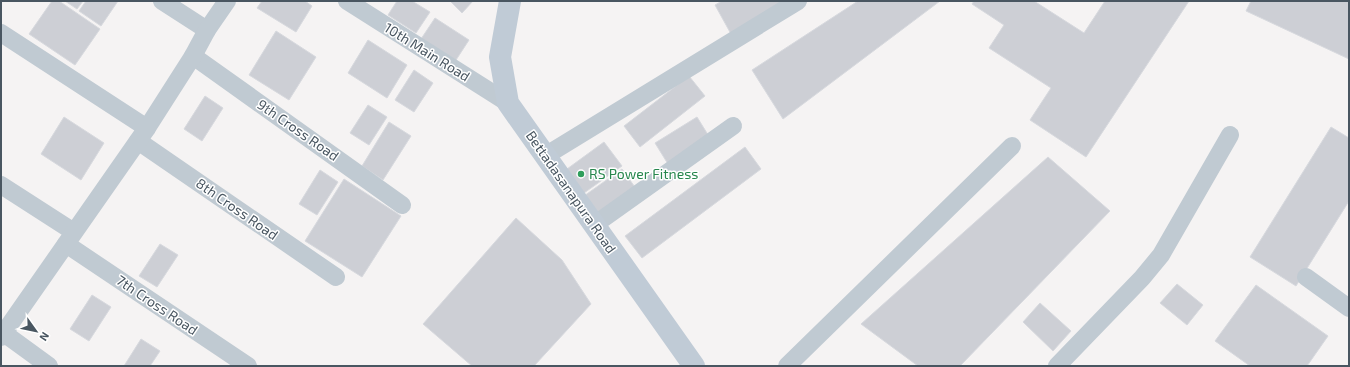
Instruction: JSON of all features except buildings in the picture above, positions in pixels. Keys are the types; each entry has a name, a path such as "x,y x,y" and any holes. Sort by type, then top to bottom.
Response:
{"street":[{"path":"162,1 207,30"},
{"path":"49,366 2,334 143,134 194,56 207,30 227,1"},
{"name":"10th Main Road","path":"347,1 508,102"},
{"name":"Bettadasanapura Road","path":"510,1 500,57 508,102 694,366"},
{"path":"545,156 798,1"},
{"name":"8th Cross Road","path":"1,33 143,134 336,277"},
{"name":"9th Cross Road","path":"194,56 402,205"},
{"path":"594,225 733,126"},
{"path":"1057,366 1142,278 1161,254 1230,135"},
{"path":"787,366 1012,146"},
{"name":"7th Cross Road","path":"1,185 70,238 248,366"},
{"path":"1306,277 1349,308"}],"place":[{"name":"RS Power Fitness","path":"581,174"}]}
